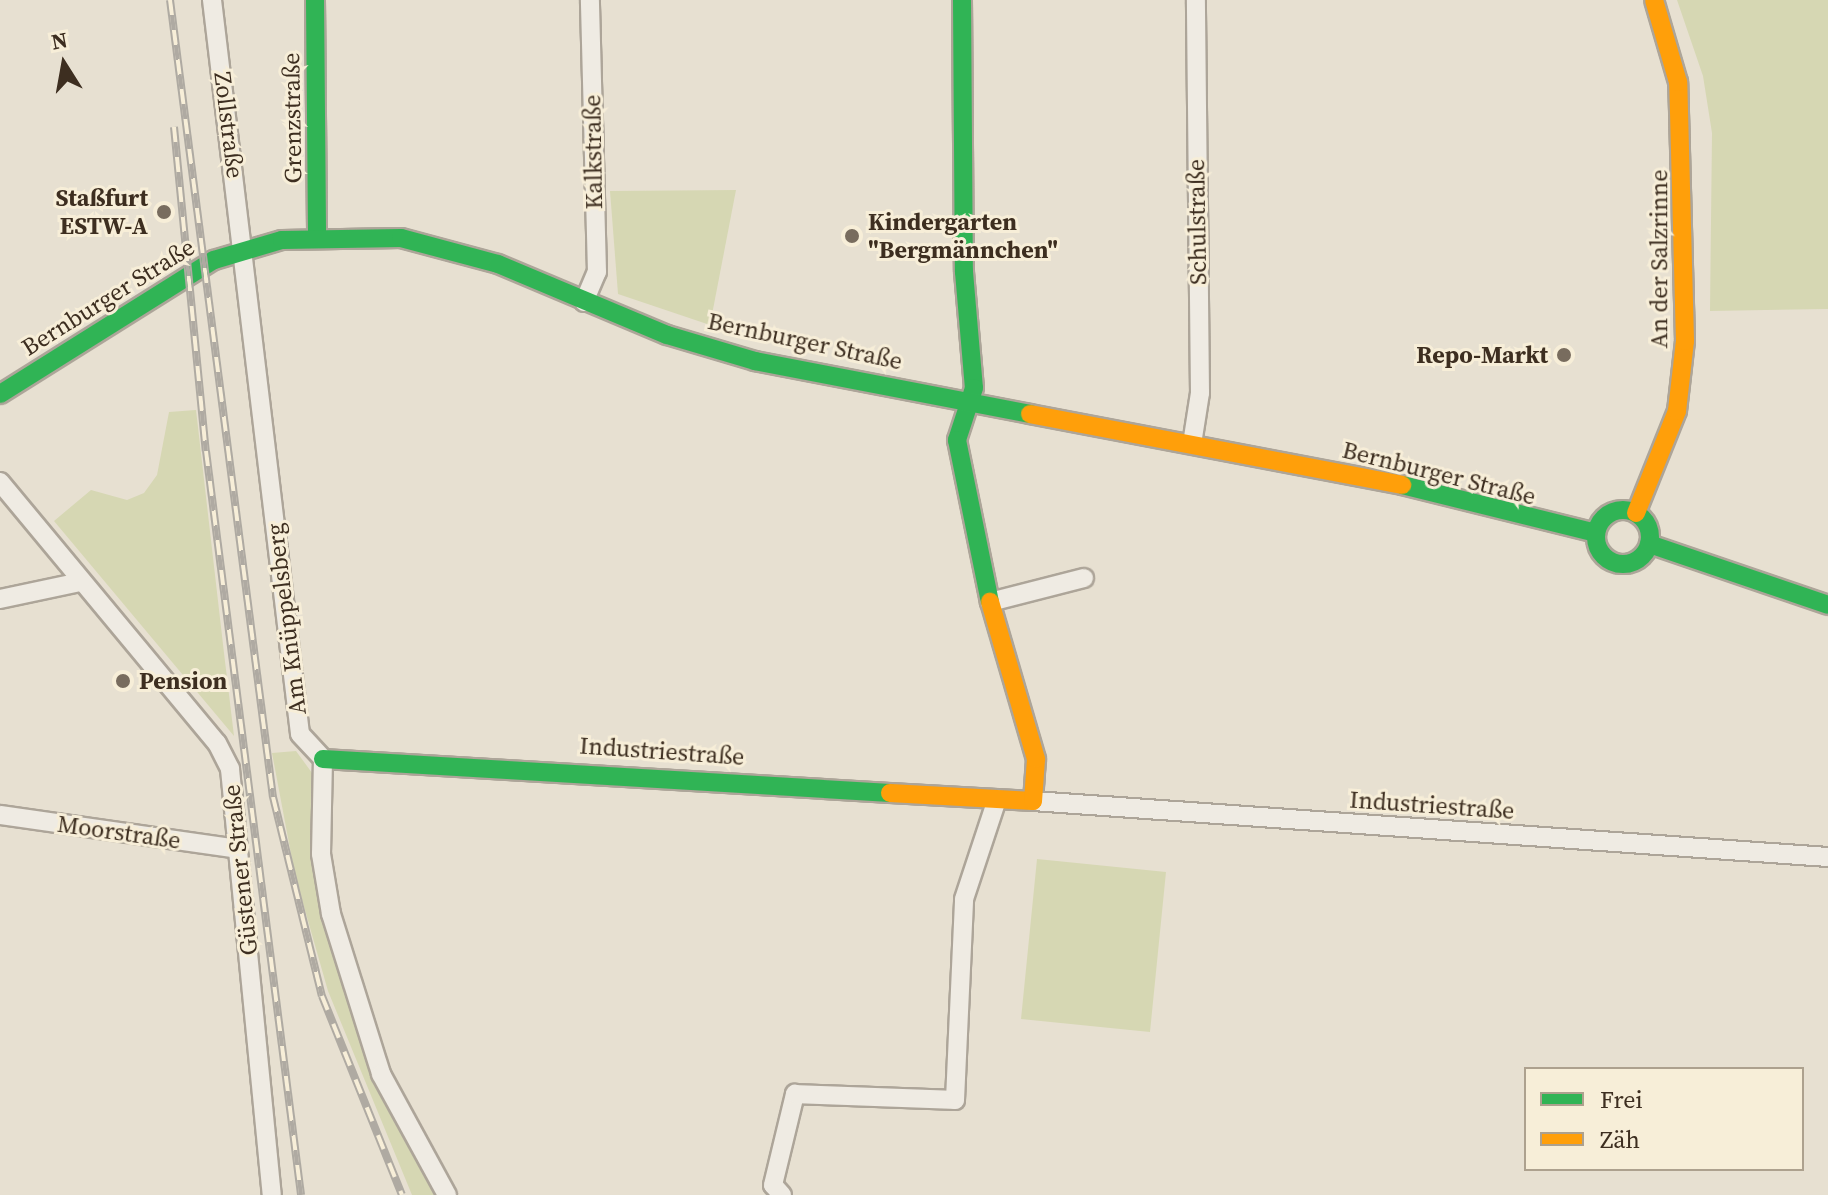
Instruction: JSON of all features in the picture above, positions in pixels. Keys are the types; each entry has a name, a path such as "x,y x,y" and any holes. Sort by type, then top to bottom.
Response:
{"main road":[{"name":"Grenzstraße","path":"315,0 317,236"},
{"path":"962,0 971,399 957,440 990,602 1036,759 1033,801"},
{"name":"An der Salzrinne","path":"1636,513 1677,411 1685,341 1678,82 1654,0"},
{"name":"Bernburger Straße","path":"0,394 188,272 241,250 317,236 443,246 584,302 755,361 971,399 1192,444 1596,533"},
{"path":"1611,513 1636,513 1646,523 1649,544 1632,563 1615,563 1602,555 1596,533 1611,513"},
{"path":"1649,544 1828,605"},
{"name":"Industriestraße","path":"323,759 1033,801"}],"street":[{"name":"Zollstraße","path":"212,0 241,250"},
{"name":"Kalkstraße","path":"584,302 597,272 590,0"},
{"name":"Schulstraße","path":"1192,444 1200,393 1196,0"},
{"name":"Am Knüppelsberg","path":"241,250 300,734 323,759"},
{"name":"Güstener Straße","path":"0,482 80,582 217,743 230,769 272,1195"},
{"path":"990,602 1084,578"},
{"path":"0,599 80,582"},
{"path":"323,759 321,854 353,997 381,1074 447,1195"},
{"path":"782,1195 773,1185 795,1094 955,1100 964,899 997,799"},
{"name":"Industriestraße","path":"1033,801 1828,857"},
{"name":"Moorstraße","path":"0,815 238,849"}],"green space":[{"path":"1677,0 1828,0 1828,309 1710,311 1712,133 1703,76"},
{"path":"736,190 710,325 618,294 610,191"},
{"path":"196,410 234,736 54,521 91,490 127,500 144,493 157,475 169,412"},
{"path":"296,751 315,777 324,917 348,1000 376,1080 436,1195 412,1195 328,991 295,875 272,753"},
{"path":"1037,859 1166,872 1150,1032 1021,1019"}],"railway":[{"path":"170,0 273,797 322,996 402,1195"},
{"path":"174,127 206,451 301,1195"}],"traffic: fast":[{"path":"315,0 317,236"},
{"path":"962,0 964,272 974,388 957,440 990,602"},
{"path":"0,394 214,260 282,240 401,238 498,264 667,335 755,361 1030,414"},
{"path":"1402,485 1596,533"},
{"path":"1623,510 1642,518 1650,537 1642,556 1623,564 1604,556 1596,537 1604,518 1623,510"},
{"path":"1649,544 1828,605"},
{"path":"323,759 890,793"}],"traffic: slow":[{"path":"1636,513 1677,411 1685,341 1678,82 1654,0"},
{"path":"1030,414 1402,485"},
{"path":"890,793 1033,801 1036,759 990,602"}],"place":[{"name":"Staßfurt ESTW-A","path":"164,212"},
{"name":"Kindergarten \"Bergmännchen\"","path":"852,236"},
{"name":"Repo-Markt","path":"1564,355"},
{"name":"Pension","path":"123,681"}]}
